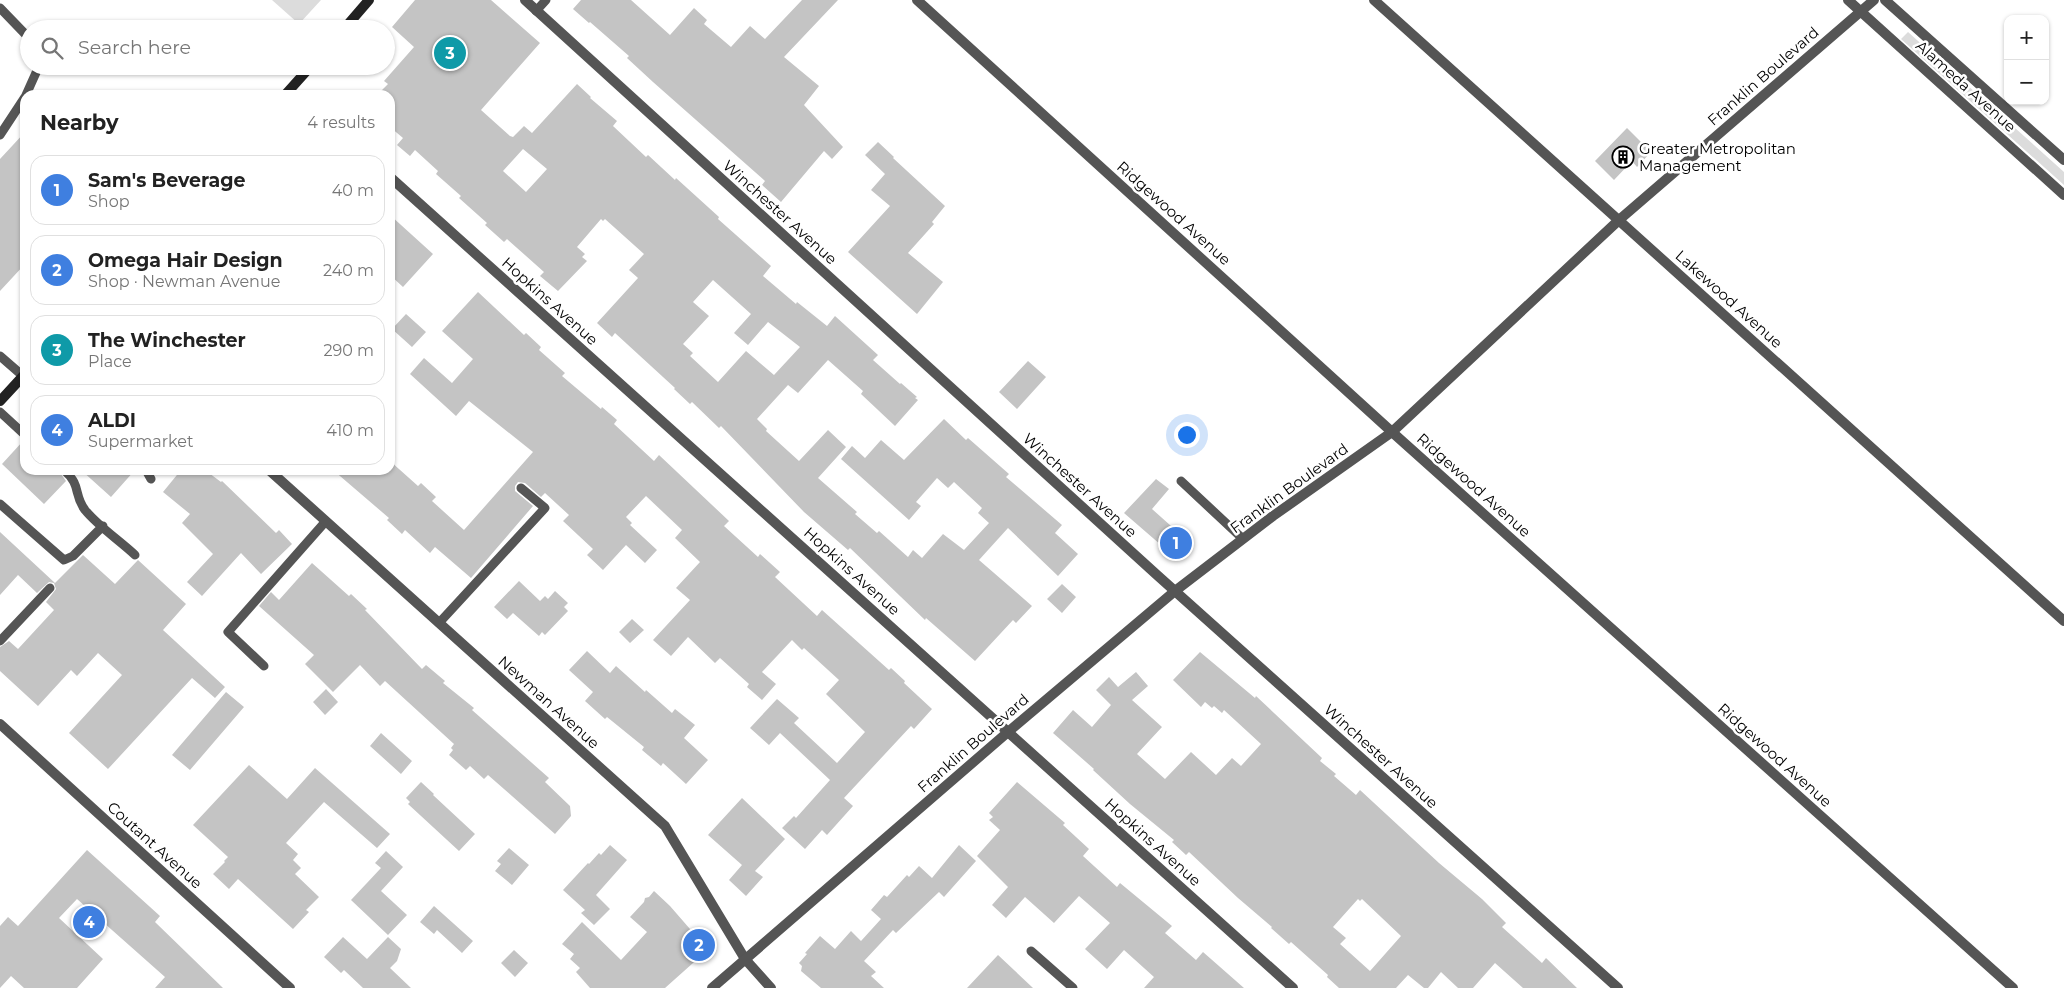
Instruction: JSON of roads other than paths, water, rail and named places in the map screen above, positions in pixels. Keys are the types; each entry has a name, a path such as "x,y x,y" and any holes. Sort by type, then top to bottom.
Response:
{"main road":[{"path":"352,20 369,0"},
{"path":"293,90 304,75"},
{"path":"0,401 20,379"}],"street":[{"name":"Winchester Avenue","path":"525,0 1175,591 1618,988"},
{"name":"Ridgewood Avenue","path":"917,0 1392,432 2013,988"},
{"name":"Lakewood Avenue","path":"1374,0 2064,621"},
{"name":"Alameda Avenue","path":"1848,0 2064,195"},
{"name":"Franklin Boulevard","path":"712,988 1008,732 1175,591 1392,432 1619,220 1874,0"},
{"name":"Alameda Avenue","path":"1885,0 2064,160"},
{"name":"Hopkins Avenue","path":"395,182 1293,988"},
{"name":"Newman Avenue","path":"274,475 665,826 745,959 771,988"},
{"name":"Coutant Avenue","path":"0,724 290,988"}],"lane":[{"path":"536,11 546,0"},
{"path":"0,8 20,29"},
{"path":"29,90 35,75"},
{"path":"0,135 20,105"},
{"path":"0,356 20,372"},
{"path":"0,412 20,430"},
{"path":"69,475 76,484 78,500 85,509 135,555"},
{"path":"149,475 152,479"},
{"path":"1181,481 1244,539"},
{"path":"439,623 545,508 521,488"},
{"path":"0,504 60,559 69,559 73,556 103,526"},
{"path":"264,666 228,632 326,522"},
{"path":"0,641 50,588"},
{"path":"1031,951 1073,988"}],"place":[{"name":"The Winchester","path":"450,53"},
{"name":"Greater Metropolitan Management","path":"1623,157"},
{"name":"Sam's Beverage","path":"1176,543"},
{"name":"ALDI","path":"89,922"},
{"name":"Omega Hair Design","path":"699,945"}]}
